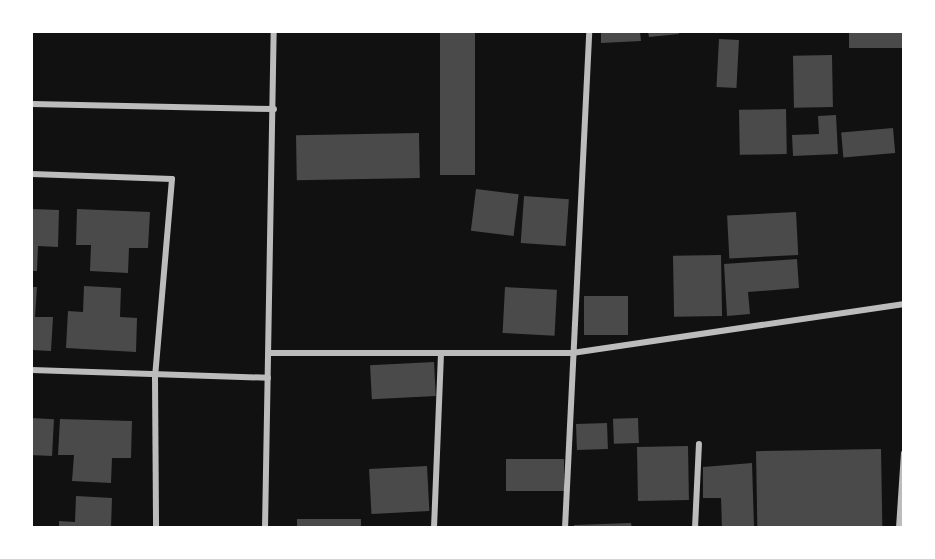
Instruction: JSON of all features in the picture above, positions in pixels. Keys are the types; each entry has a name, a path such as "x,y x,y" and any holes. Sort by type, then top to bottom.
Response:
{"street":[{"path":"266,528 274,32"},
{"path":"566,528 572,353 589,32"},
{"path":"32,104 274,109"},
{"path":"32,174 172,178 155,377 156,528"},
{"path":"269,353 572,353 903,304"},
{"path":"434,528 441,353"},
{"path":"32,370 155,377 268,378"},
{"path":"695,528 699,444"},
{"path":"899,528 903,453"}],"building":[{"path":"440,32 475,32 475,175 440,175"},
{"path":"601,32 640,32 641,41 601,43"},
{"path":"648,32 679,32 679,34 649,37"},
{"path":"849,32 904,32 904,48 849,48"},
{"path":"719,39 739,40 736,88 716,87"},
{"path":"832,55 833,107 794,108 793,56"},
{"path":"786,109 787,154 740,155 739,110"},
{"path":"836,115 838,154 793,156 792,135 819,134 818,116"},
{"path":"893,128 895,153 843,157 841,133"},
{"path":"419,133 420,178 297,180 296,135"},
{"path":"476,189 519,194 514,236 471,231"},
{"path":"524,196 569,199 566,246 521,243"},
{"path":"32,209 59,210 58,247 38,246 37,271 32,271"},
{"path":"77,209 150,212 148,248 129,248 128,273 90,271 91,245 76,245"},
{"path":"796,212 798,255 729,259 727,216"},
{"path":"721,255 722,316 674,317 673,256"},
{"path":"797,259 799,288 748,292 750,314 727,316 724,264"},
{"path":"84,286 121,288 120,317 137,318 136,352 66,348 68,311 83,312"},
{"path":"32,287 37,287 35,317 53,317 51,351 32,350"},
{"path":"505,287 557,290 555,336 503,333"},
{"path":"584,296 628,296 628,335 584,335"},
{"path":"434,362 436,396 372,399 370,365"},
{"path":"32,418 54,419 52,456 32,455"},
{"path":"638,418 639,443 614,444 613,419"},
{"path":"60,419 132,421 131,458 112,458 111,483 72,481 74,455 58,455"},
{"path":"607,423 608,449 577,450 576,424"},
{"path":"688,446 689,500 638,501 637,447"},
{"path":"881,449 882,528 757,528 756,451"},
{"path":"506,459 564,459 564,491 506,491"},
{"path":"752,463 754,527 722,528 721,498 703,498 703,467"},
{"path":"427,466 429,511 371,514 369,469"},
{"path":"76,496 112,498 111,528 59,528 59,521 75,522"},
{"path":"297,519 361,519 361,528 297,528"},
{"path":"631,523 632,528 574,528 574,525"}]}
